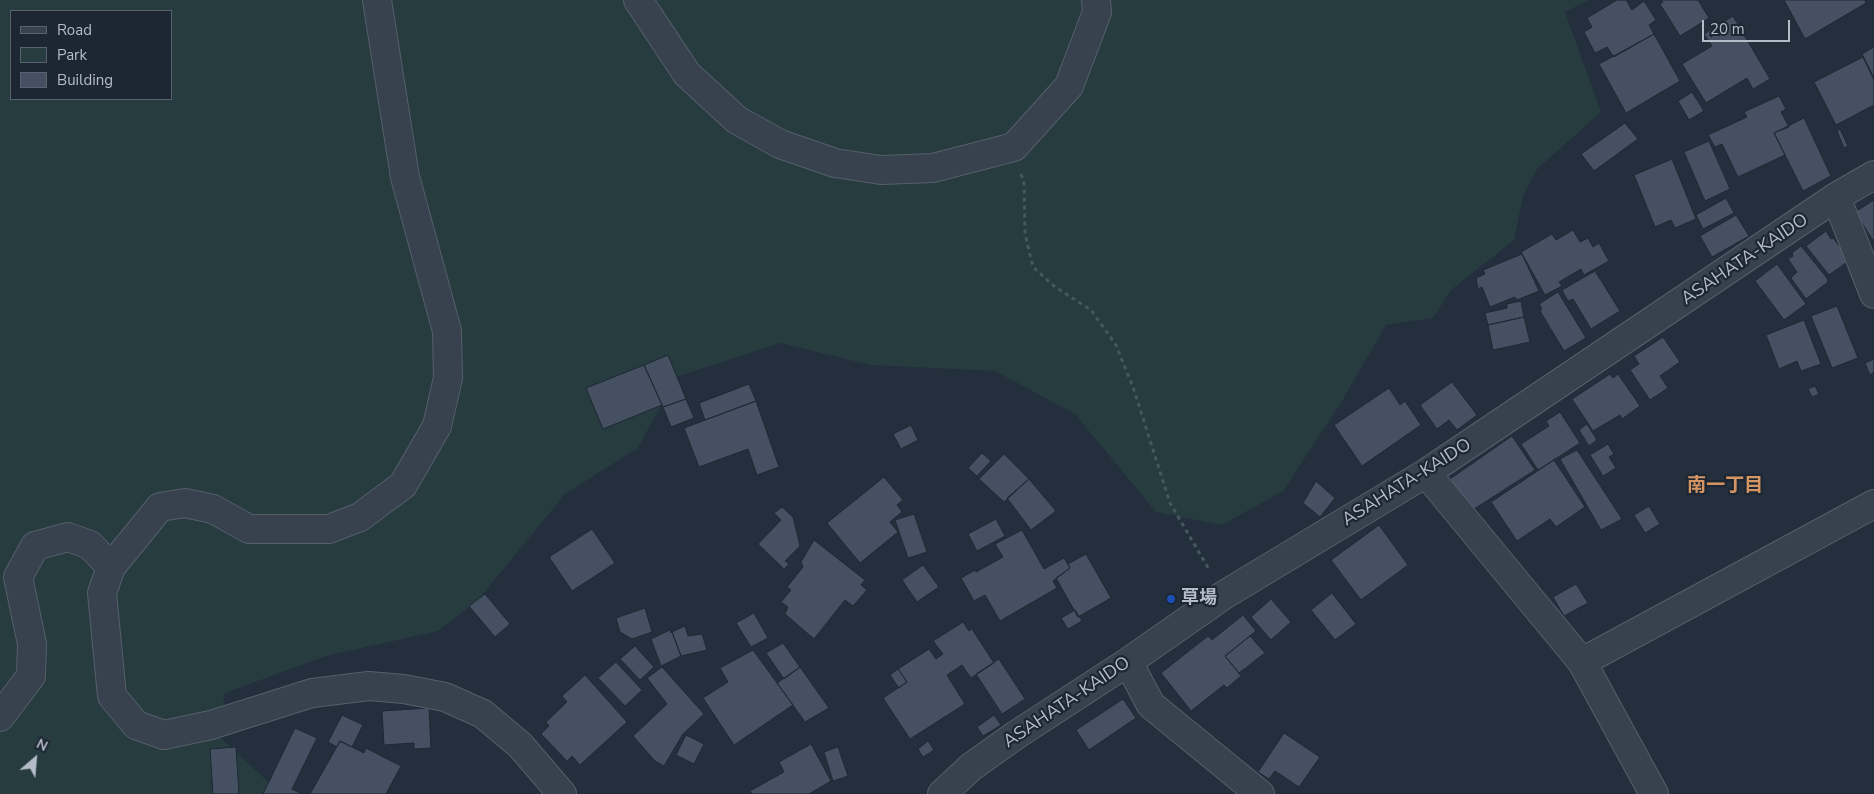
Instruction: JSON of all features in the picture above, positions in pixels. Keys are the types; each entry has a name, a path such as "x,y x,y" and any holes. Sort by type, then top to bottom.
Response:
{"street":[{"path":"376,0 405,177 447,331 448,378 437,426 403,485 360,517 329,529 249,529 213,509 185,503 160,507 111,567 102,593 112,696 136,725 164,735 211,725 312,693 369,686 404,689 445,697 483,714 520,745 562,794"},
{"path":"638,0 688,74 737,120 780,144 835,163 881,170 933,168 1014,147 1069,86 1097,12 1096,0"},
{"name":"ASAHATA-KAIDO","path":"942,794 986,756 1128,662 1224,595 1426,473 1836,198 1874,175"},
{"path":"1836,198 1874,294"},
{"path":"1426,473 1582,662 1654,794"},
{"path":"1582,662 1874,504"},
{"path":"0,717 31,676 32,644 18,577 35,546 68,537 90,545 111,567"},
{"path":"1128,662 1151,705 1260,794"}],"path":[{"path":"1014,147 1024,184 1025,234 1032,266 1055,287 1091,310 1116,345 1134,390 1170,503 1224,595"}],"green space":[{"path":"0,0 1589,0 1565,12 1601,112 1537,169 1523,196 1514,240 1451,290 1433,318 1386,325 1342,401 1283,491 1222,525 1156,512 1075,414 995,371 871,365 780,343 676,377 638,448 565,494 478,600 438,631 326,656 225,693 218,735 281,794 0,794"}],"building":[{"path":"1617,0 1626,0 1632,10 1644,1 1656,20 1649,25 1654,34 1614,57 1607,47 1595,53 1584,32 1592,27 1587,18"},
{"path":"1661,0 1698,0 1709,18 1680,36 1660,4 1663,2"},
{"path":"1784,0 1865,0 1866,3 1805,39"},
{"path":"1733,16 1770,79 1753,89 1747,78 1706,103 1682,64 1712,46 1704,34"},
{"path":"1654,34 1680,81 1626,113 1599,64"},
{"path":"1874,47 1874,78 1862,54"},
{"path":"1863,57 1874,80 1874,105 1836,125 1814,82"},
{"path":"1692,92 1704,111 1689,120 1678,101"},
{"path":"1779,96 1786,109 1781,112 1789,127 1774,133 1785,155 1738,177 1722,144 1715,147 1708,135 1747,117 1744,112"},
{"path":"1804,118 1831,176 1803,191 1774,133"},
{"path":"1625,123 1638,139 1594,171 1581,154"},
{"path":"1840,129 1848,146 1844,148 1837,131"},
{"path":"1709,141 1730,189 1705,201 1684,152"},
{"path":"1672,159 1696,219 1675,228 1671,220 1655,227 1634,175"},
{"path":"1726,198 1734,213 1703,229 1696,215"},
{"path":"1874,200 1874,242 1855,212"},
{"path":"1736,215 1749,236 1712,257 1700,236"},
{"path":"1573,230 1580,242 1588,238 1593,247 1599,243 1609,261 1584,275 1581,269 1559,282 1562,286 1545,295 1521,252 1552,234 1556,240"},
{"path":"1826,231 1850,260 1829,275 1806,246"},
{"path":"1801,246 1827,278 1828,282 1806,299 1791,278 1797,272 1788,259"},
{"path":"1522,254 1539,291 1517,300 1515,297 1490,307 1482,287 1478,289 1476,278 1485,274 1483,270"},
{"path":"1777,264 1806,304 1784,320 1755,281"},
{"path":"1595,271 1620,311 1591,329 1573,299 1568,301 1562,290"},
{"path":"1558,292 1586,338 1564,351 1540,311 1542,309 1539,304"},
{"path":"1521,301 1524,317 1488,325 1485,313 1507,308 1507,304"},
{"path":"1837,306 1858,358 1832,368 1811,316"},
{"path":"1524,317 1530,342 1493,350 1488,325"},
{"path":"1804,320 1821,364 1801,371 1797,361 1779,369 1766,335"},
{"path":"1663,337 1680,362 1660,376 1668,388 1650,400 1630,370 1639,364 1634,356"},
{"path":"668,355 686,399 663,407 644,365"},
{"path":"1874,359 1874,372 1870,375 1865,363"},
{"path":"644,365 662,405 603,429 586,388"},
{"path":"1610,374 1613,378 1618,374 1640,406 1622,419 1620,415 1593,431 1572,399"},
{"path":"1452,382 1477,415 1457,430 1449,420 1437,429 1420,405"},
{"path":"749,384 756,401 705,420 699,403"},
{"path":"1815,386 1819,394 1812,397 1808,389"},
{"path":"1389,388 1400,405 1405,401 1421,425 1362,466 1334,425"},
{"path":"686,399 694,418 671,427 663,407"},
{"path":"756,401 779,467 757,475 748,449 699,467 684,428"},
{"path":"1560,412 1580,443 1538,470 1521,444 1549,426 1546,421"},
{"path":"1587,424 1597,440 1589,446 1579,430"},
{"path":"911,425 918,440 901,449 893,434"},
{"path":"1512,436 1535,470 1471,511 1450,479"},
{"path":"1608,444 1614,454 1609,457 1616,468 1603,476 1590,455"},
{"path":"1577,450 1622,519 1601,530 1560,459"},
{"path":"982,453 991,461 977,476 968,468"},
{"path":"1004,454 1029,479 1004,502 979,479"},
{"path":"1554,460 1585,507 1556,527 1550,519 1517,541 1491,502"},
{"path":"884,477 903,500 897,505 902,512 890,522 898,532 860,563 827,523"},
{"path":"1029,479 1056,511 1031,530 1007,498"},
{"path":"1316,481 1335,498 1320,517 1303,503"},
{"path":"1649,506 1660,524 1645,533 1634,515"},
{"path":"782,507 793,517 800,546 785,561 789,564 784,569 758,544 781,520 774,513"},
{"path":"914,514 927,552 908,558 895,520"},
{"path":"996,519 1005,536 977,551 968,534"},
{"path":"1379,525 1408,565 1361,600 1331,560"},
{"path":"592,529 615,563 572,591 549,557"},
{"path":"1022,530 1044,569 1064,558 1070,568 1053,581 1057,588 1000,621 985,595 974,601 961,578 1003,557 995,544"},
{"path":"814,540 865,580 861,585 867,590 853,606 845,600 814,639 785,614 788,607 781,602 791,590 787,587 803,567 801,562"},
{"path":"1086,554 1111,598 1078,617 1056,578 1070,568 1068,564"},
{"path":"923,565 939,587 917,602 902,580"},
{"path":"1576,584 1588,603 1564,616 1553,597"},
{"path":"1332,593 1356,624 1335,640 1311,610"},
{"path":"485,594 510,624 495,637 469,606"},
{"path":"1271,599 1291,622 1271,640 1251,617"},
{"path":"645,608 652,632 632,639 620,632 616,618"},
{"path":"1075,610 1082,621 1068,629 1061,618"},
{"path":"754,613 768,638 751,647 736,623"},
{"path":"1243,615 1256,631 1225,656 1241,676 1227,688 1224,685 1191,711 1161,673 1208,636 1212,640"},
{"path":"963,622 969,631 972,629 994,663 971,678 962,665 947,675 965,704 910,739 883,698 907,682 898,669 929,649 936,659 943,654 933,641"},
{"path":"685,626 688,636 702,634 707,650 681,656 672,632"},
{"path":"670,630 681,656 661,666 651,639"},
{"path":"1250,636 1265,653 1239,673 1225,656"},
{"path":"783,643 800,667 784,679 766,653"},
{"path":"635,646 654,667 640,680 620,659"},
{"path":"753,650 793,705 734,745 703,698 728,682 720,668"},
{"path":"999,659 1025,699 1002,714 976,674"},
{"path":"616,662 642,690 625,706 598,678"},
{"path":"662,667 704,714 683,734 664,766 655,761 633,736 667,704 647,678"},
{"path":"800,667 829,708 805,722 777,683"},
{"path":"898,669 907,682 899,688 890,675"},
{"path":"585,675 627,722 580,765 572,756 567,761 541,734 549,726 546,722 567,702 562,696"},
{"path":"1123,699 1136,718 1089,750 1076,730"},
{"path":"429,708 431,748 414,749 414,743 384,745 382,711"},
{"path":"342,715 363,725 352,747 340,741 337,747 328,742"},
{"path":"994,715 1001,725 983,736 977,727"},
{"path":"295,728 317,738 292,789 302,794 263,794"},
{"path":"1284,733 1320,757 1299,787 1275,771 1269,779 1258,772"},
{"path":"686,735 704,744 694,764 676,755"},
{"path":"340,741 364,753 366,748 401,766 386,794 310,794"},
{"path":"928,741 934,750 923,757 918,749"},
{"path":"811,744 831,781 809,794 752,794 750,791 784,772 779,762"},
{"path":"236,747 239,794 213,794 210,749"},
{"path":"838,747 848,776 833,781 824,752"}],"place":[{"name":"草場","path":"1171,599"}],"district":[{"name":"南一丁目","path":"1725,486"}]}
